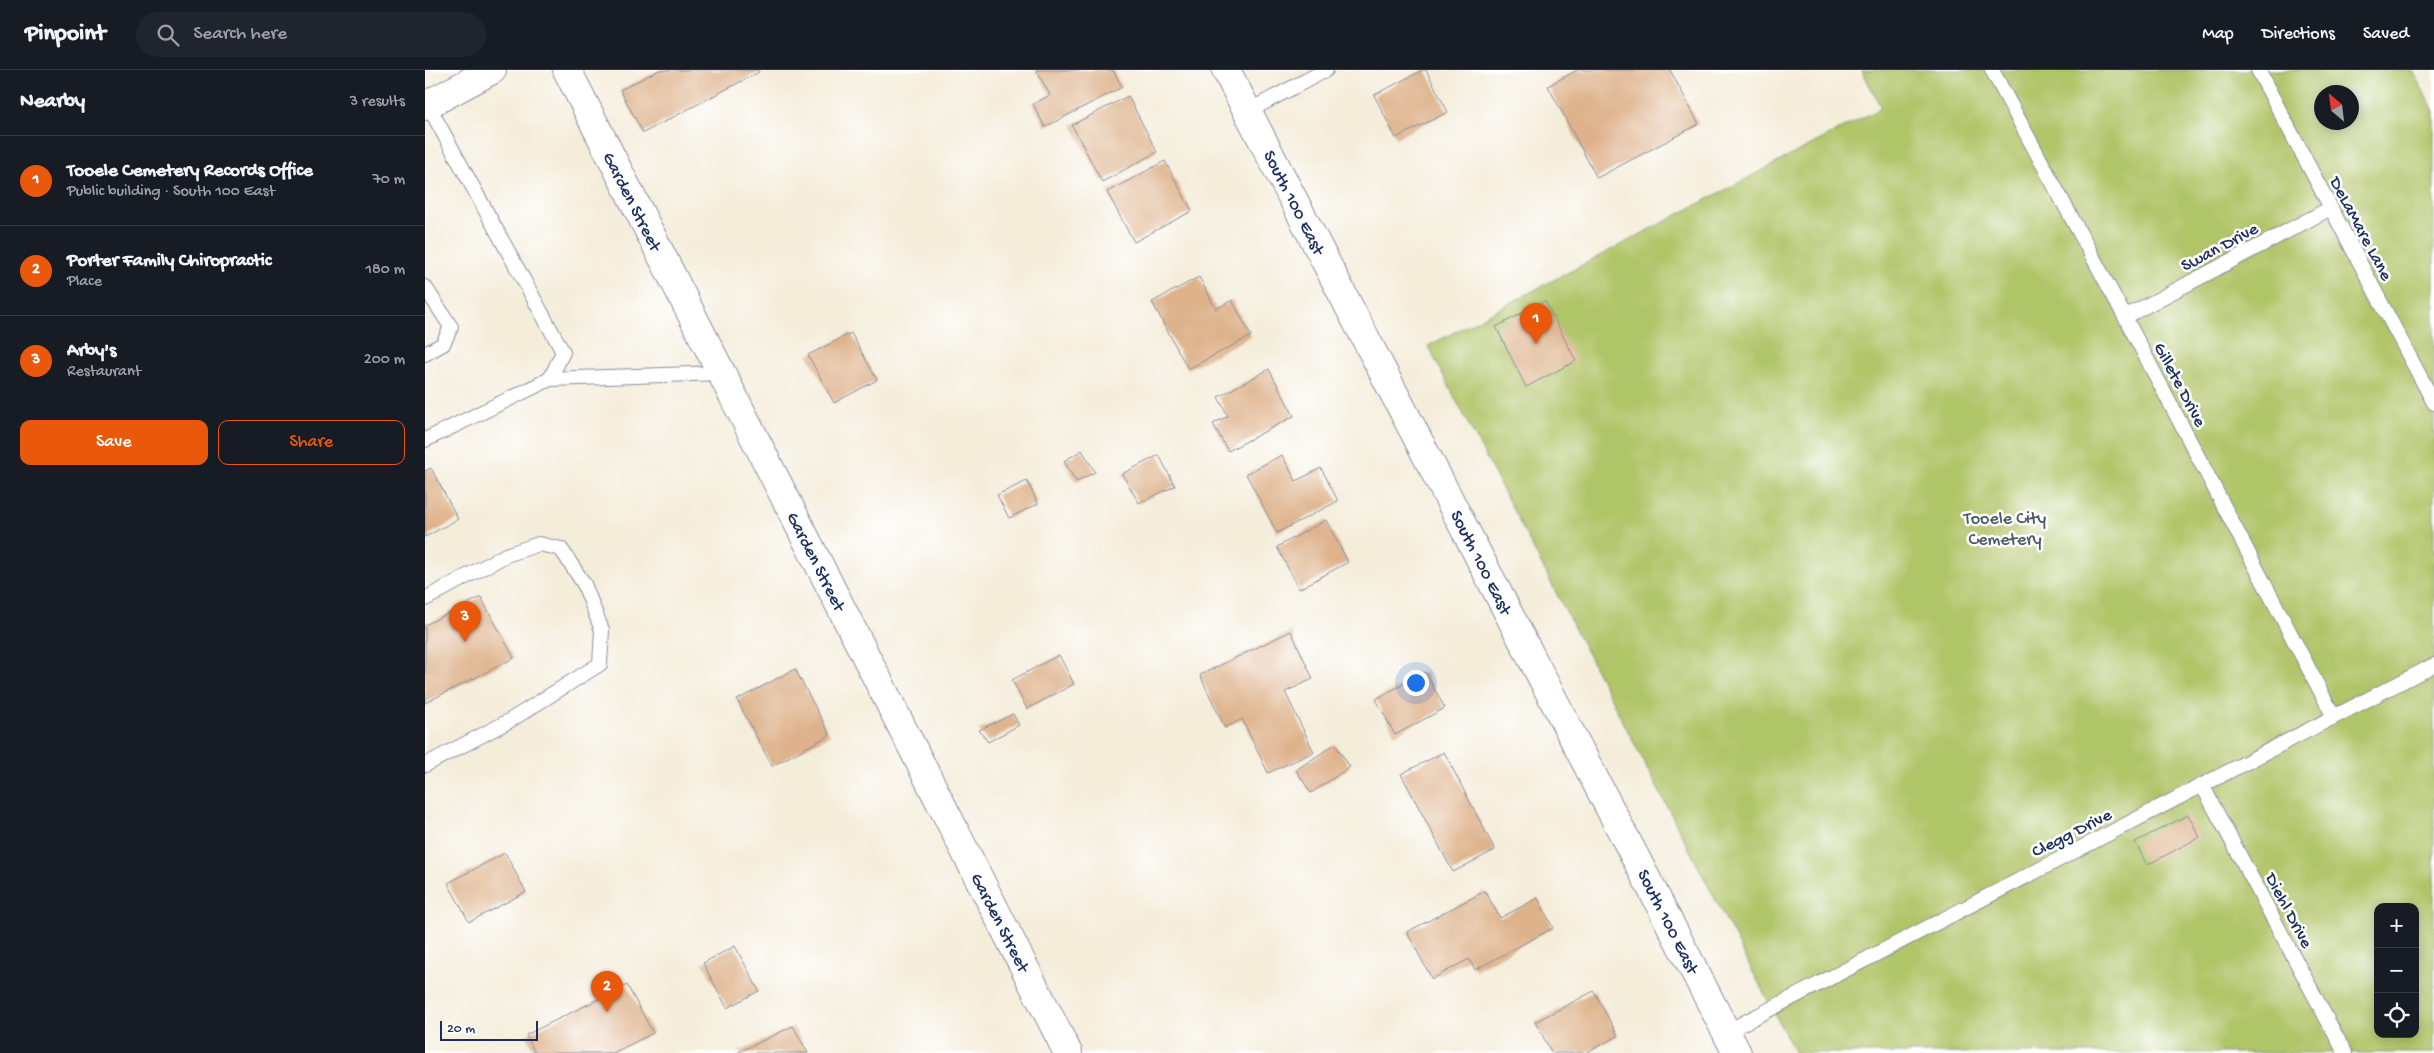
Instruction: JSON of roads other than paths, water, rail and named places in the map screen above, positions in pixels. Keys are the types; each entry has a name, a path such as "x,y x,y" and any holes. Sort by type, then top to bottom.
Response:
{"street":[{"path":"426,105 492,70"},
{"name":"Garden Street","path":"567,70 1068,1053"},
{"name":"South 100 East","path":"1226,70 1732,1042"}],"lane":[{"path":"1248,112 1326,70"},
{"name":"Gillete Drive","path":"1992,70 2125,317 2334,717"},
{"name":"DeLaMare Lane","path":"2258,70 2434,403"},
{"path":"426,105 563,352 550,379"},
{"name":"Swan Drive","path":"2125,317 2331,208"},
{"path":"425,287 451,327 443,344 425,354"},
{"path":"425,440 550,379 721,373"},
{"path":"425,599 506,555 539,544 561,549 584,584 603,630 600,664 509,721 425,765"},
{"name":"Clegg Drive","path":"1732,1042 2202,785 2434,665"},
{"name":"Diehl Drive","path":"2202,785 2345,1053"}],"place":[{"name":"Tooele Cemetery Records Office","path":"1536,344"},
{"name":"Arby's","path":"465,642"},
{"name":"Porter Family Chiropractic","path":"607,1012"}],"park label":[{"name":"Tooele City Cemetery","path":"2005,527"}]}
